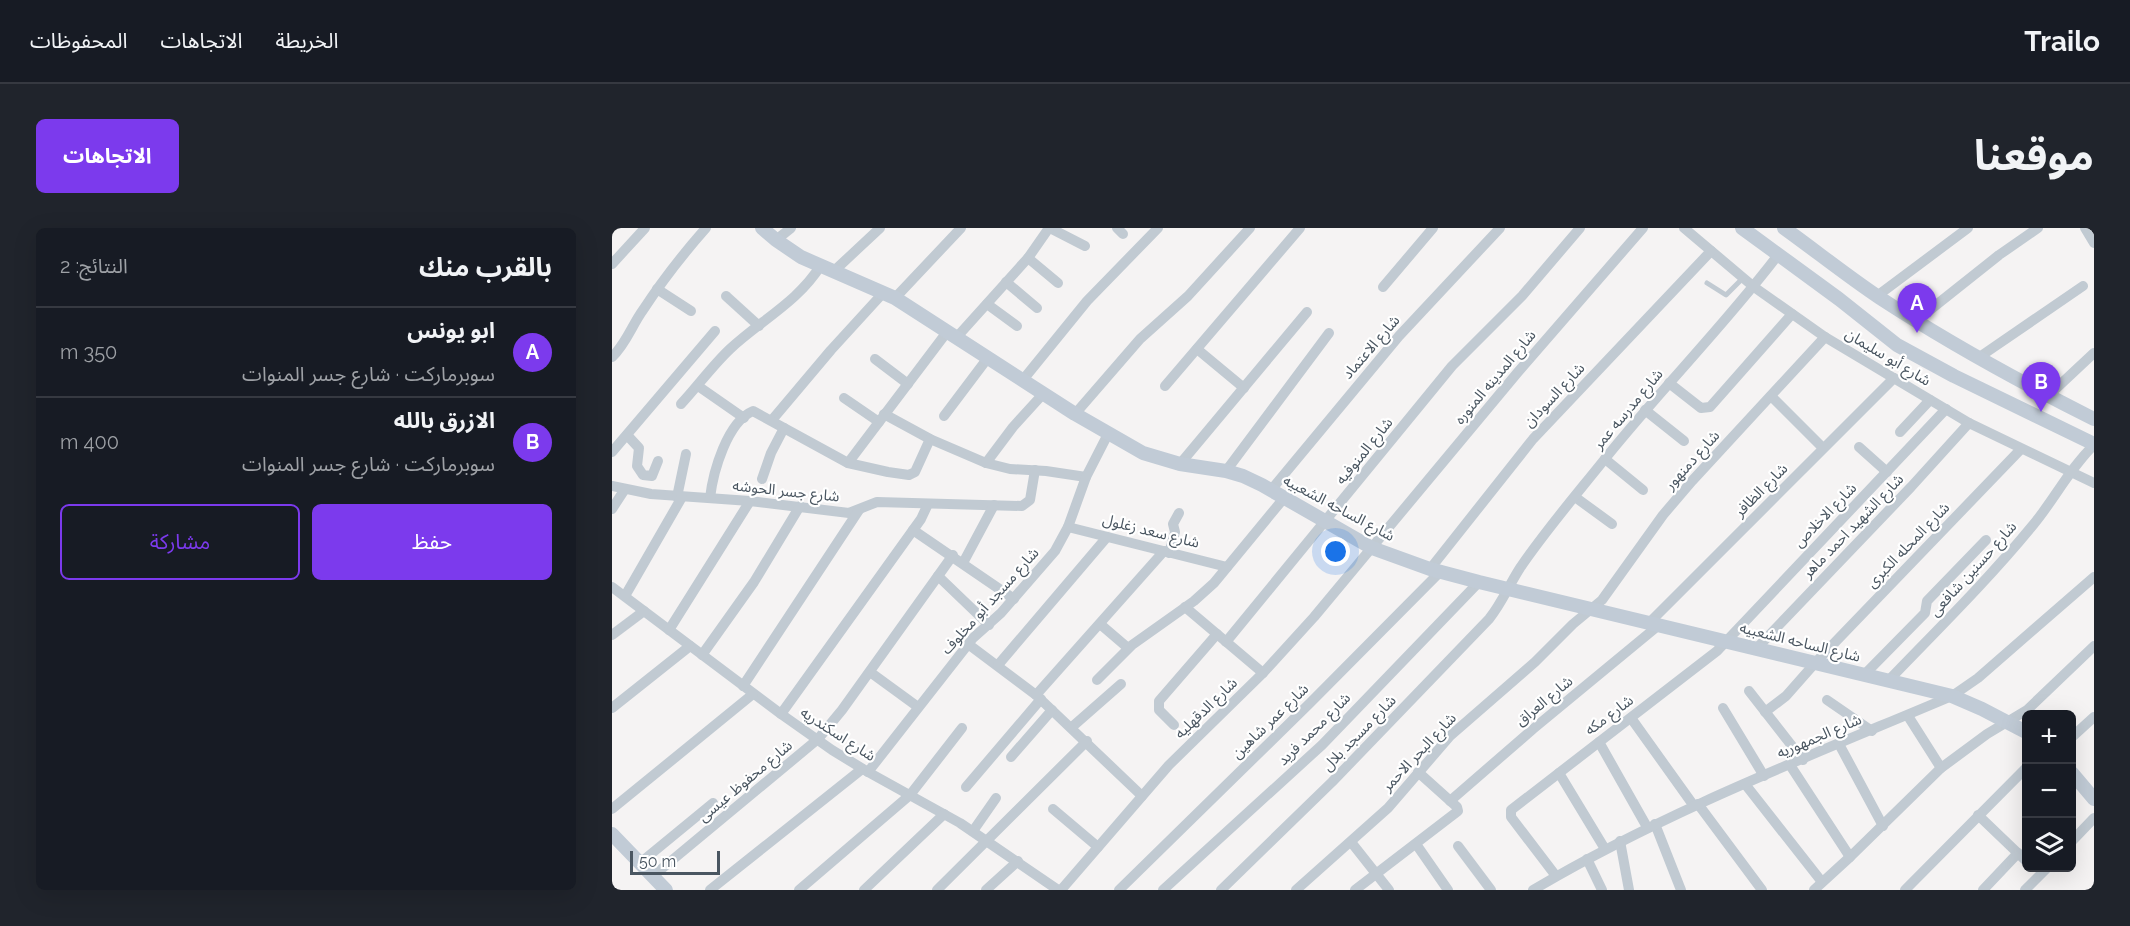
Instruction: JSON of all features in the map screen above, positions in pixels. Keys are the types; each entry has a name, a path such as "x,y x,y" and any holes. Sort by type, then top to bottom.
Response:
{"main road":[{"name":"شارع الساحه الشعبيه","path":"762,228 801,257 890,295 1075,414 1147,455 1180,464 1226,471 1253,480 1372,548 1435,570 1479,582 1952,696"},
{"path":"1742,228 1898,345 1954,376 2094,445"},
{"path":"1784,228 1877,296 1916,321 1978,358 2094,419"},
{"path":"1839,299 1855,280"},
{"path":"1952,696 2022,730"},
{"path":"2076,779 2094,799"},
{"path":"612,834 666,890"}],"street":[{"path":"612,264 645,228"},
{"path":"612,357 623,345 635,322 677,261 706,228"},
{"path":"776,240 791,228"},
{"path":"834,271 880,228"},
{"path":"772,420 831,350 961,228"},
{"path":"1022,381 1088,301 1158,228"},
{"path":"1075,414 1140,339 1188,296 1250,228"},
{"path":"1166,386 1300,228"},
{"path":"1383,287 1433,228"},
{"name":"شارع الاعتماد","path":"1270,490 1399,336 1500,228"},
{"name":"شارع المنوفيه","path":"1174,725 1159,710 1159,701 1222,638 1325,522 1457,361 1536,281 1580,228"},
{"name":"شارع المدينه المنوره","path":"1372,548 1518,372 1643,228"},
{"name":"شارع أبو سليمان","path":"1684,228 1754,287 1825,336 1968,423 2094,483"},
{"path":"1877,296 1968,228"},
{"path":"1916,321 2037,228"},
{"path":"2085,228 2094,243"},
{"path":"848,463 908,384 951,335 987,304 1028,258 1044,230 1085,246"},
{"name":"شارع السودان","path":"1435,570 1533,439 1711,251"},
{"name":"شارع مدرسه عمر","path":"1509,589 1520,568 1575,496 1669,383 1754,287 1778,255"},
{"path":"1028,258 1058,283"},
{"path":"681,404 728,351 797,296 812,280 821,265"},
{"path":"1006,282 1037,308"},
{"path":"1978,358 2083,286"},
{"path":"657,289 691,311"},
{"path":"726,296 759,326"},
{"path":"987,304 1017,326"},
{"path":"1180,464 1307,312"},
{"path":"1669,383 1701,408 1710,407 1792,314"},
{"path":"612,453 715,331"},
{"path":"1226,471 1329,333"},
{"name":"شارع دمنهور","path":"1590,609 1607,594 1663,515 1692,481 1825,336"},
{"path":"1197,349 1244,388"},
{"path":"2048,396 2094,353"},
{"path":"875,359 908,384"},
{"path":"944,416 987,359"},
{"name":"شارع الظافر","path":"1654,624 1823,448 1894,378"},
{"path":"698,386 744,418"},
{"path":"986,462 1043,394"},
{"path":"1771,396 1823,448"},
{"path":"844,398 930,440 986,462 1010,469 1086,477"},
{"path":"1900,432 1930,400"},
{"name":"شارع الاخلاص","path":"1727,641 1946,409"},
{"path":"1646,410 1684,441"},
{"path":"710,498 720,456 733,432 753,411 848,463 888,472 912,474 919,467 930,440"},
{"name":"شارع الشهيد احمد ماهر","path":"1757,648 1904,495 1968,423"},
{"path":"762,479 771,453 784,428"},
{"name":"شارع مسجد أبو مخلوف","path":"710,890 865,770 968,644 990,625 1050,557 1068,526 1086,477 1108,434"},
{"path":"627,435 639,448 637,466 643,475 650,477 658,461"},
{"path":"2072,473 2094,445"},
{"path":"1859,447 1887,472"},
{"name":"شارع المحله الكبرى","path":"1765,712 1786,696 2021,449"},
{"path":"624,596 679,497 686,454"},
{"path":"1605,459 1643,490"},
{"name":"شارع جسر الحوشه","path":"612,486 679,497 750,501 854,513 877,501 1019,506 1028,502 1035,470"},
{"name":"شارع حسنين شافعى","path":"1889,680 2011,551 2072,473"},
{"path":"612,509 624,489"},
{"path":"1575,496 1612,524"},
{"path":"1097,680 1128,648 1209,588 1284,498"},
{"path":"669,630 750,501"},
{"path":"781,714 926,512 928,504"},
{"path":"963,563 994,505"},
{"path":"702,655 754,582 800,506"},
{"path":"743,686 859,510"},
{"path":"966,787 1100,624 1167,552 1174,534 1173,524 1179,513"},
{"name":"شارع سعد زغلول","path":"1068,526 1227,567"},
{"path":"913,530 953,555 1014,599"},
{"path":"998,665 1107,537"},
{"path":"1865,675 1925,613 1927,601 1986,540"},
{"name":"شارع الدقهليه","path":"1060,890 1180,753 1263,673 1372,548"},
{"name":"شارع محفوظ عيسى","path":"653,876 818,740 870,672 953,555"},
{"name":"شارع عمر شاهين","path":"1119,890 1302,711 1435,570"},
{"path":"938,576 990,625"},
{"name":"شارع الجمهوريه","path":"1533,890 1651,825 1952,696 1978,678 2094,577"},
{"name":"شارع محمد فريد","path":"1163,890 1322,745 1479,582"},
{"name":"شارع اسكندريه","path":"612,587 753,694 818,740 865,770 973,831 1060,890"},
{"name":"شارع مسجد بلال","path":"1221,890 1332,782 1489,619 1509,589"},
{"path":"1185,607 1263,673"},
{"name":"شارع البحر الاحمر","path":"1296,890 1389,807 1450,736 1535,662 1590,609"},
{"path":"612,635 644,611"},
{"path":"1100,624 1128,648"},
{"name":"شارع العراق","path":"1450,801 1654,624"},
{"name":"شارع مكه","path":"1556,876 1510,813 1512,809 1697,668 1727,641"},
{"path":"968,644 1039,697 1142,796"},
{"path":"612,708 690,645"},
{"path":"1745,783 1818,886 1941,768 1987,734 2027,710 2094,646"},
{"path":"870,672 918,707"},
{"path":"1072,727 1121,684"},
{"path":"1749,691 1803,760"},
{"path":"612,809 753,694"},
{"path":"1827,700 1872,731"},
{"path":"1723,708 1764,776"},
{"path":"1011,757 1052,710"},
{"path":"1908,716 1941,768"},
{"path":"2076,733 2094,717"},
{"path":"1631,718 1762,890"},
{"path":"799,890 910,795 962,728"},
{"path":"937,890 1087,741"},
{"path":"1599,741 1651,825 1681,890"},
{"path":"1839,744 1883,825"},
{"path":"1790,765 1850,857"},
{"path":"1355,890 1457,811 1457,807 1418,772"},
{"path":"1905,890 2022,772"},
{"path":"1559,773 1605,849"},
{"path":"973,831 996,798"},
{"path":"640,863 713,803"},
{"path":"1053,809 1098,847"},
{"path":"864,890 944,814"},
{"path":"1978,815 2022,857"},
{"path":"2076,838 2094,818"},
{"path":"1620,841 1629,890"},
{"path":"1351,842 1389,890"},
{"path":"1416,844 1448,890"},
{"path":"1458,846 1491,890"},
{"path":"1983,890 2018,853"},
{"path":"1587,859 1602,890"},
{"path":"986,890 1018,861"},
{"path":"2025,890 2038,872"}],"lane":[{"path":"1707,283 1726,295 1743,278"}],"place":[{"name":"ابو يونس","path":"1917,333"},
{"name":"الازرق بالله","path":"2041,412"}]}
